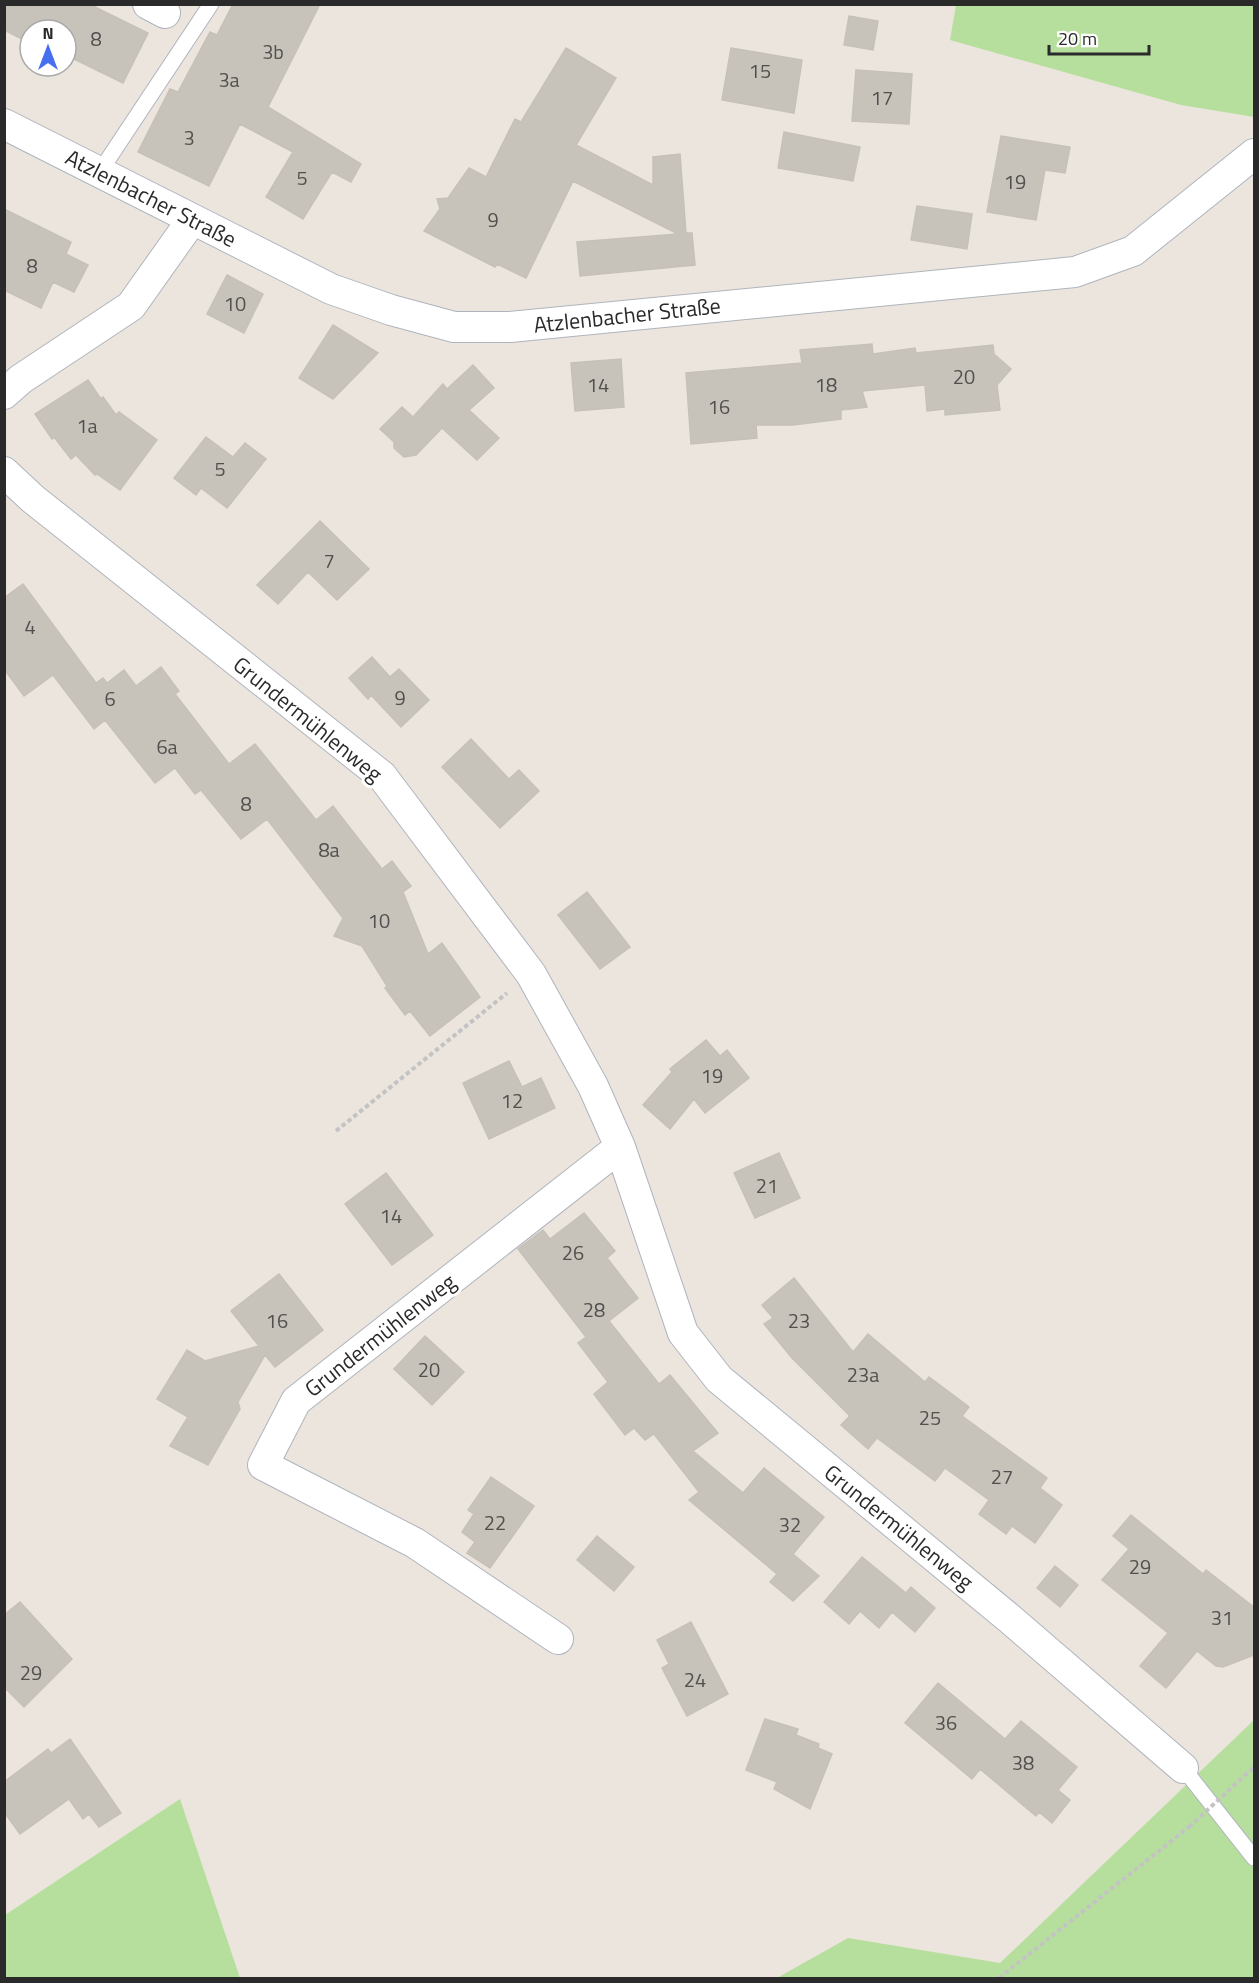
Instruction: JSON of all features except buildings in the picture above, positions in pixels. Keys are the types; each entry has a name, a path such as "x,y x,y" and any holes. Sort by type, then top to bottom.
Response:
{"street":[{"name":"Atzlenbacher Straße","path":"4,124 331,289 391,310 454,327 510,327 1075,272 1133,251 1254,154"},
{"path":"4,394 21,379 131,306 192,220"},
{"name":"Grundermühlenweg","path":"4,472 33,499 382,776 531,974 593,1086 620,1147 683,1333 719,1379 1010,1619 1183,1768"},
{"name":"Grundermühlenweg","path":"558,1639 415,1543 263,1465 296,1401 620,1147"}],"lane":[{"path":"99,173 211,4"},
{"name":"Grundermühlenweg","path":"1183,1768 1254,1858"}],"path":[{"path":"336,1131 531,974"},
{"path":"999,1978 1189,1827 1254,1767"}],"green space":[{"path":"956,5 1254,5 1254,117 1181,105 950,40"},
{"path":"1254,1720 1254,1978 777,1978 848,1938 1000,1963"},
{"path":"180,1799 240,1978 5,1978 5,1915"}]}
